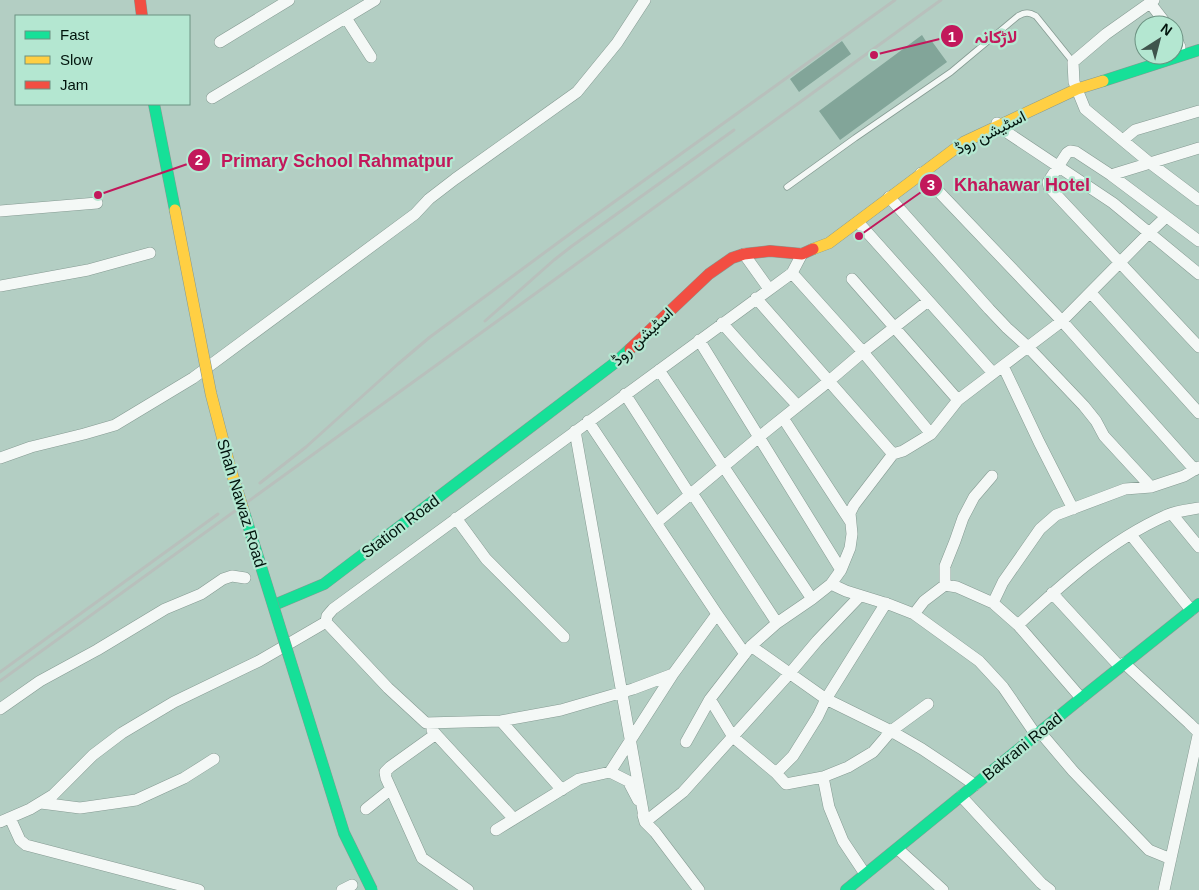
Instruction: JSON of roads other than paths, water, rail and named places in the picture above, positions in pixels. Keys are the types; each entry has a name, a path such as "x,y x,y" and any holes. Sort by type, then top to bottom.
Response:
{"main road":[{"path":"140,0 142,15"},
{"path":"1184,46 1199,41"},
{"name":"اسٹیشن روڈ","path":"1184,53 1199,50"},
{"name":"اسٹیشن روڈ","path":"518,437 616,362 709,274 732,258 744,254 770,251 802,254 829,243 964,142 997,123 1075,86 1137,65"},
{"name":"Shah Nawaz Road","path":"154,105 211,394 230,467 344,833 372,890"},
{"name":"اسٹیشن روڈ","path":"802,254 960,136 997,123"},
{"name":"Station Road","path":"274,605 324,584 518,437"},
{"name":"Bakrani Road","path":"846,890 1195,607"}],"street":[{"path":"220,42 289,0"},
{"path":"212,98 375,0"},
{"path":"1,455 115,425 193,378 415,214 429,198 577,92 617,43 645,0"},
{"path":"1160,15 1152,2 1106,34 1073,62 1072,71 1075,86 1085,109 1150,163 1199,200"},
{"path":"346,18 371,57"},
{"path":"1122,140 1135,130 1199,111"},
{"path":"997,123 1058,167 1114,203 1199,274"},
{"path":"1199,241 1076,152 1070,151 1067,153 1048,182 1049,187 1199,347"},
{"path":"1110,176 1197,151"},
{"path":"921,173 1062,321 1197,468 1184,476 1151,487 1125,489 1056,515 1040,529 1003,582 993,603"},
{"path":"889,197 989,309 1028,346 1084,406 1096,421 1104,436 1151,487"},
{"path":"0,211 97,203"},
{"path":"686,742 710,699 748,650 777,623 831,584 841,570 850,548 852,534 850,513 893,454 904,451 931,434 958,400 1062,321 1166,217"},
{"path":"858,222 993,373"},
{"path":"0,286 88,270 150,253"},
{"path":"744,254 769,289"},
{"path":"326,622 327,616 333,609 792,273 802,254"},
{"path":"792,273 863,352 931,434"},
{"path":"852,279 958,400"},
{"path":"1091,292 1199,413"},
{"path":"756,298 893,454"},
{"path":"656,523 863,352 928,301"},
{"path":"722,323 798,406"},
{"path":"699,340 841,570"},
{"path":"1003,366 1038,442 1073,509"},
{"path":"658,370 812,599"},
{"path":"625,394 777,623"},
{"path":"783,418 850,521"},
{"path":"588,421 717,614 748,650 790,673 826,699 891,731 930,754 975,785"},
{"path":"575,431 645,822"},
{"path":"945,585 945,566 963,518 974,497 992,476"},
{"path":"1018,625 1091,562 1131,534 1167,515 1199,508"},
{"path":"1172,514 1199,547"},
{"path":"456,518 486,559 564,637"},
{"path":"1131,534 1195,607"},
{"path":"0,709 40,681 97,650 165,609 201,594 222,579 232,576 245,578"},
{"path":"831,584 914,614 979,661 1003,687 1038,733 1073,771 1150,850 1171,859"},
{"path":"914,614 924,601 945,585 957,587 993,603 1018,625 1081,698"},
{"path":"1052,594 1122,665 1199,731 1164,890"},
{"path":"645,822 683,792 860,596"},
{"path":"776,773 793,756 886,603"},
{"path":"610,772 672,674 717,614"},
{"path":"326,622 388,688 426,723 514,819"},
{"path":"199,890 26,845 5,820 30,809 53,795 93,756 122,732 174,702 259,661 326,622"},
{"path":"426,723 501,721 561,710 622,692 672,674"},
{"path":"710,699 733,737 776,773 786,784 824,777 848,767 873,752 891,731 928,704"},
{"path":"501,721 562,790"},
{"path":"436,734 390,767 385,772 386,778 422,858 468,890"},
{"path":"41,803 80,808 136,800 184,778 214,759"},
{"path":"496,830 579,779 610,772 628,782 638,799 645,822 655,832 699,890"},
{"path":"824,777 829,807 843,841 865,874"},
{"path":"366,810 390,789"},
{"path":"962,796 1041,883 1050,890"},
{"path":"898,848 943,890"}],"lane":[{"path":"787,187 951,72 1024,13 1036,16 1073,62"}],"railway":[{"path":"260,483 306,447 430,337 895,0"},
{"path":"0,681 941,0"},
{"path":"485,321 572,246 734,130"},
{"path":"0,672 218,514"}],"place":[{"name":"لاڑکانہ","path":"874,55"},
{"name":"Primary School Rahmatpur","path":"98,195"},
{"name":"Khahawar Hotel","path":"859,236"}]}
